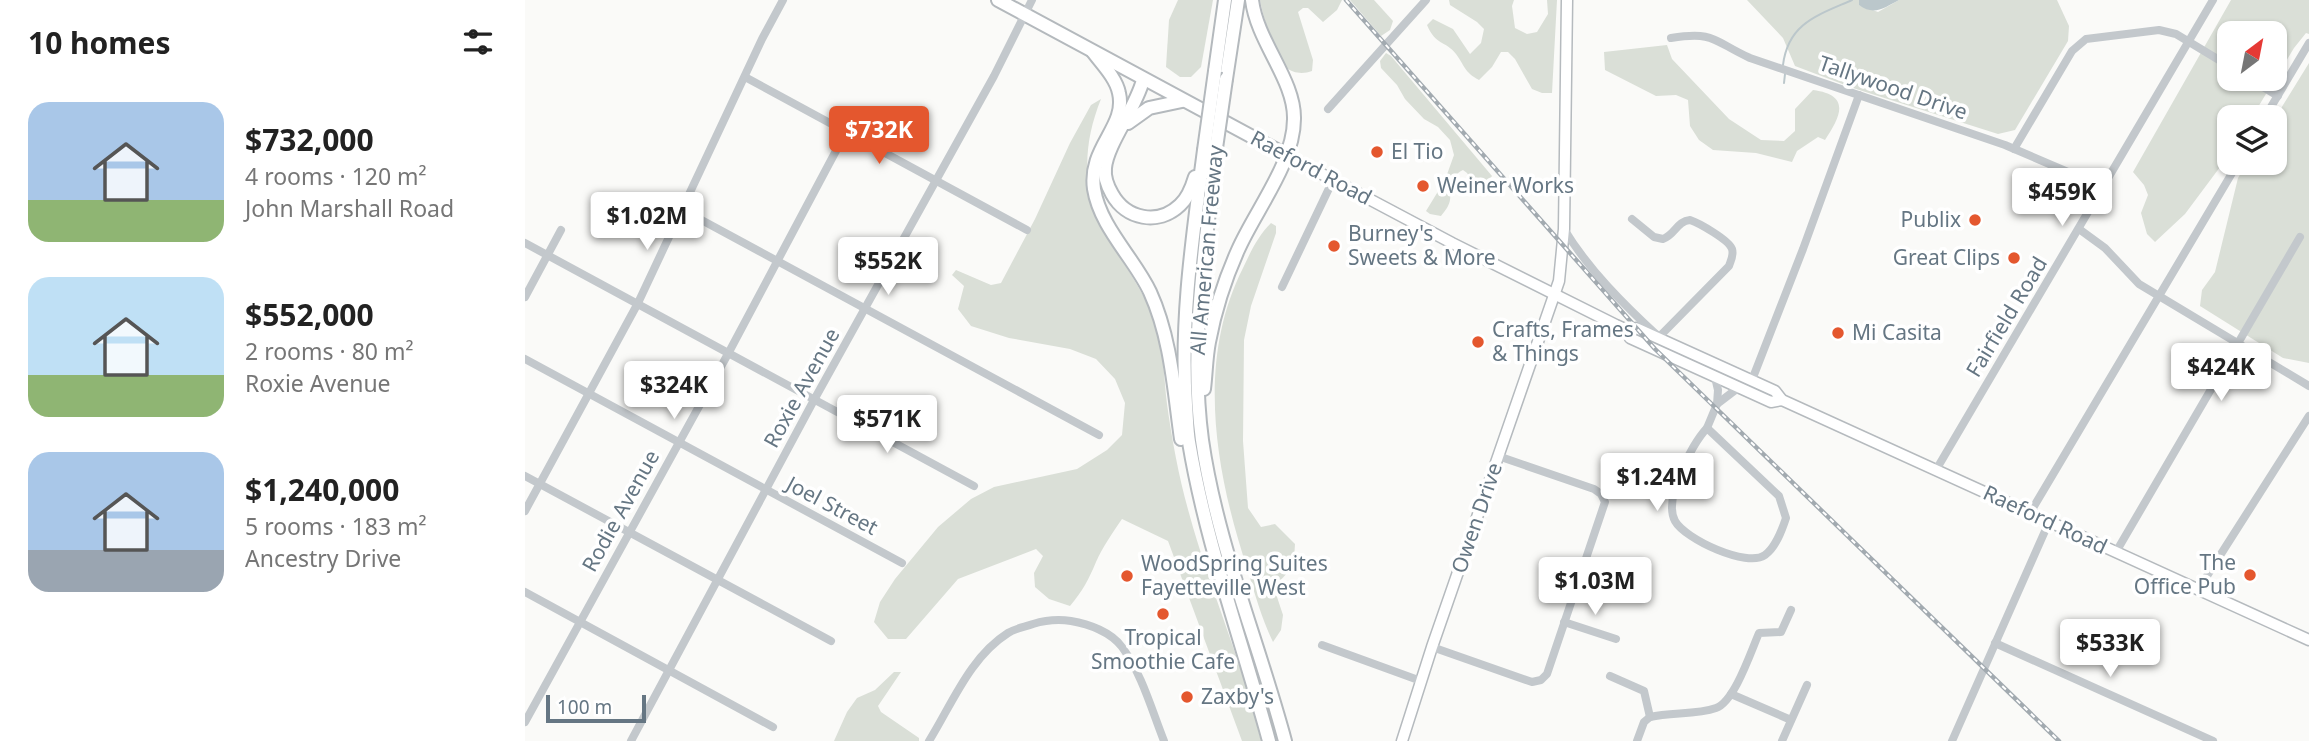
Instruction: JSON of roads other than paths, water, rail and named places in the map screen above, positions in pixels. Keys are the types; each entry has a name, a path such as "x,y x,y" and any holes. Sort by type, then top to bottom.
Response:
{"highway":[{"name":"Raeford Road","path":"998,0 1286,155"},
{"name":"All American Freeway","path":"1225,0 1215,72 1198,312 1197,373 1200,417 1211,490 1226,552 1285,741"},
{"name":"All American Freeway","path":"1238,0 1226,79 1209,153 1185,316 1185,393 1189,442 1197,489 1269,741"},
{"path":"1200,417 1209,343 1221,296 1237,251 1286,155 1293,133 1294,118 1290,95 1258,27 1252,0"},
{"path":"1093,52 1116,83 1121,104 1121,122"},
{"path":"1143,80 1134,90 1105,168 1106,181 1122,208 1143,217 1172,211 1183,202 1209,153"},
{"path":"1182,101 1149,108 1121,122 1099,151 1093,174 1097,199 1107,222 1150,292 1162,325 1172,373 1183,458 1194,508 1223,587"}],"main road":[{"name":"Owen Drive","path":"1402,741 1559,281 1564,229 1567,0"},
{"name":"Raeford Road","path":"1286,155 1554,295 1627,330 1636,328 1659,337 1775,391 1782,400 2309,640"},
{"name":"Raeford Road","path":"1627,330 1630,338 1738,388 1771,402 1782,400"}],"street":[{"path":"525,511 638,303 783,0"},
{"name":"Roxie Avenue","path":"631,741 814,400 994,76 1032,0"},
{"path":"1328,109 1426,0"},
{"name":"Fairfield Road","path":"1936,470 2213,0"},
{"path":"2014,149 2072,51 2086,39 2159,30 2176,34 2217,58"},
{"name":"Tallywood Drive","path":"1671,38 1696,35 1710,37 1750,58 2014,149 2103,187"},
{"path":"2272,105 2309,43"},
{"path":"745,77 1027,230"},
{"path":"2270,91 2278,96"},
{"path":"1752,380 1859,95"},
{"name":"Rodie Avenue","path":"525,722 528,711 729,352 846,132"},
{"path":"2030,513 2231,175"},
{"path":"1282,287 1333,180"},
{"path":"683,210 1099,435"},
{"path":"1564,229 1576,249 1635,315 1659,337 1729,266 1732,249 1726,242 1690,220 1681,222 1671,235 1663,239 1654,237 1632,219"},
{"path":"2079,229 2105,248 2139,284 2309,386"},
{"path":"525,297 561,230"},
{"path":"2116,552 2300,237"},
{"path":"525,243 974,486"},
{"name":"Joel Street","path":"525,359 902,563"},
{"path":"1707,428 1779,496 1786,517 1773,547 1761,557 1740,558 1688,536 1675,522 1671,511 1675,488 1717,404 1715,377"},
{"path":"1717,404 1738,388"},
{"path":"2198,590 2309,416"},
{"path":"1432,647 1532,682 1537,682 1547,674 1605,507 1604,498 1594,489 1498,456"},
{"path":"525,477 831,641"},
{"path":"1952,741 2049,522"},
{"path":"525,592 773,727"},
{"path":"1637,741 1644,722 1650,717 1712,709 1724,703 1731,694 1759,633 1781,632 1791,610"},
{"path":"929,741 984,653 1009,633 1042,621 1054,620 1090,626 1120,644 1131,660 1164,741"},
{"path":"1564,622 1616,639"},
{"path":"1995,643 2213,741"},
{"path":"1322,645 1421,681"},
{"path":"1610,676 1644,691 1650,717"},
{"path":"1782,741 1807,685"},
{"path":"1731,694 1791,720"}],"waterway":[{"path":"1783,65 1791,39 1798,30 1817,16 1852,0"},
{"path":"1784,83 1785,74"}],"railway":[{"path":"1346,0 1655,349 2059,741"}],"place":[{"name":"El Tio","path":"1377,152"},
{"name":"Weiner Works","path":"1423,186"},
{"name":"Publix","path":"1975,220"},
{"name":"Burney's Sweets & More","path":"1334,246"},
{"name":"Great Clips","path":"2014,258"},
{"name":"Mi Casita","path":"1838,333"},
{"name":"Crafts, Frames & Things","path":"1478,342"},
{"name":"The Office Pub","path":"2250,575"},
{"name":"WoodSpring Suites Fayetteville West","path":"1127,576"},
{"name":"Tropical Smoothie Cafe","path":"1163,614"},
{"name":"Zaxby's","path":"1187,697"}]}
